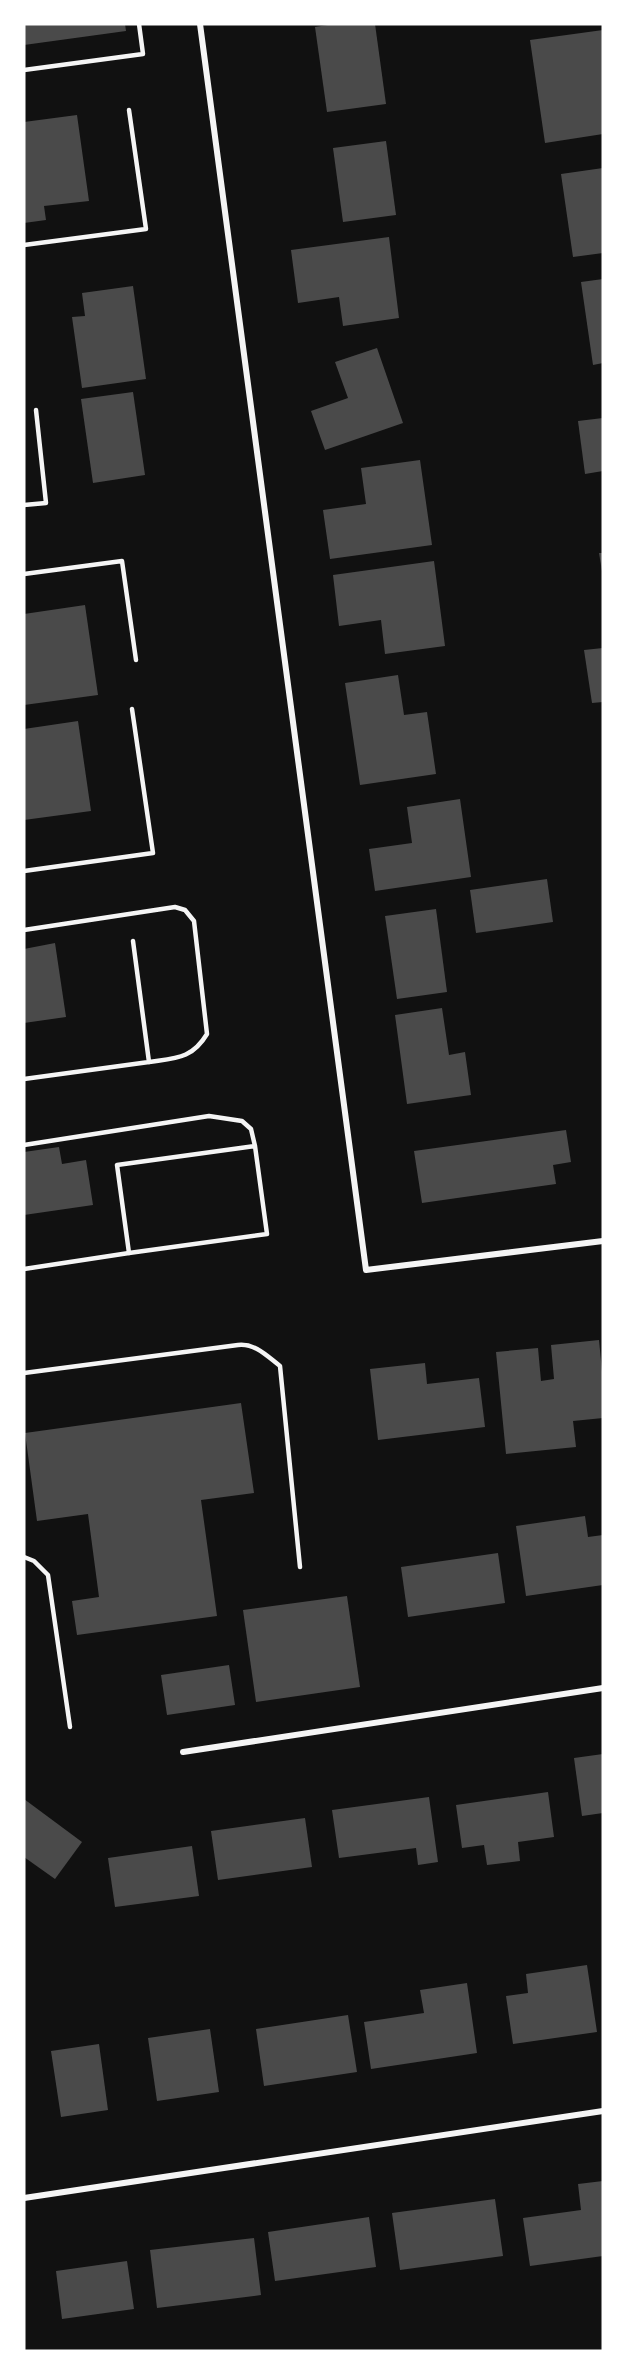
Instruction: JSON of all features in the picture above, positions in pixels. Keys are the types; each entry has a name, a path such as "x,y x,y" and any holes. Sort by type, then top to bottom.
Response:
{"street":[{"path":"200,24 366,1270 603,1241"},
{"path":"183,1752 603,1688"},
{"path":"24,2198 603,2111"}],"lane":[{"path":"24,70 143,54 139,24"},
{"path":"24,245 146,229 129,110"},
{"path":"24,506 46,503 36,410"},
{"path":"24,574 122,561 136,660"},
{"path":"24,871 153,853 132,709"},
{"path":"24,930 175,907 185,910 194,921 207,1034 200,1046 187,1056 24,1079"},
{"path":"133,941 149,1062"},
{"path":"24,1145 209,1116 242,1121 251,1129 255,1146 267,1234 24,1269"},
{"path":"129,1253 117,1165 255,1146"},
{"path":"24,1373 248,1344 261,1352 280,1366 300,1567"},
{"path":"24,1557 34,1561 48,1575 70,1727"}],"building":[{"path":"24,24 125,24 126,31 24,45"},
{"path":"334,24 375,24 386,104 327,112 315,27"},
{"path":"603,30 603,134 545,143 530,40"},
{"path":"77,115 89,201 44,206 46,220 24,223 24,122"},
{"path":"386,141 396,215 343,222 333,148"},
{"path":"603,168 603,253 573,257 561,174"},
{"path":"389,237 399,318 343,326 339,297 298,303 291,250"},
{"path":"603,279 603,363 593,365 581,282"},
{"path":"133,286 146,379 82,388 72,317 85,316 82,293"},
{"path":"377,348 403,423 325,450 311,411 348,398 335,362"},
{"path":"133,392 145,475 93,483 81,399"},
{"path":"603,418 603,471 585,474 578,421"},
{"path":"420,460 432,545 330,559 323,510 366,504 361,468"},
{"path":"599,553 603,553 603,571 602,571"},
{"path":"434,561 445,646 385,654 381,620 339,626 333,575"},
{"path":"85,605 98,695 24,705 24,614"},
{"path":"603,648 603,702 592,703 584,650"},
{"path":"398,675 404,715 427,712 436,774 360,785 345,683"},
{"path":"78,721 91,811 24,820 24,729"},
{"path":"460,799 471,877 375,891 369,849 412,843 407,807"},
{"path":"547,879 553,922 476,933 470,890"},
{"path":"436,909 447,992 397,999 385,916"},
{"path":"55,943 66,1017 24,1023 24,949"},
{"path":"442,1008 449,1055 465,1052 471,1095 407,1104 395,1015"},
{"path":"566,1130 571,1162 553,1165 556,1184 422,1203 414,1151"},
{"path":"59,1147 62,1164 86,1160 93,1205 24,1215 24,1152"},
{"path":"599,1340 603,1382 603,1418 573,1421 576,1447 506,1454 496,1352 538,1348 541,1381 554,1379 551,1345"},
{"path":"425,1363 427,1384 479,1378 485,1427 378,1440 370,1369"},
{"path":"241,1403 254,1493 201,1500 217,1616 77,1635 72,1601 99,1597 88,1514 37,1521 25,1433"},
{"path":"585,1516 588,1537 603,1535 603,1585 526,1596 516,1526"},
{"path":"498,1553 505,1603 408,1617 401,1567"},
{"path":"347,1596 360,1687 256,1702 243,1610"},
{"path":"229,1665 235,1705 167,1715 161,1675"},
{"path":"603,1754 603,1813 582,1816 574,1758"},
{"path":"548,1792 554,1837 518,1842 520,1861 487,1865 484,1845 462,1848 456,1805"},
{"path":"429,1797 438,1862 418,1865 416,1848 339,1858 332,1810"},
{"path":"24,1799 82,1842 55,1879 24,1857"},
{"path":"305,1818 312,1867 218,1880 211,1831"},
{"path":"192,1846 199,1896 115,1907 108,1858"},
{"path":"587,1965 597,2032 513,2044 506,1996 528,1993 526,1974"},
{"path":"467,1983 477,2053 371,2069 364,2022 424,2013 420,1990"},
{"path":"348,2015 357,2072 264,2086 256,2029"},
{"path":"210,2029 219,2092 157,2101 148,2038"},
{"path":"99,2044 108,2110 61,2117 51,2051"},
{"path":"603,2181 603,2256 530,2266 523,2218 581,2210 578,2184"},
{"path":"495,2199 503,2256 400,2270 392,2213"},
{"path":"369,2217 376,2267 275,2281 268,2232"},
{"path":"254,2238 261,2295 157,2308 150,2250"},
{"path":"127,2261 134,2309 62,2319 56,2271"}]}
